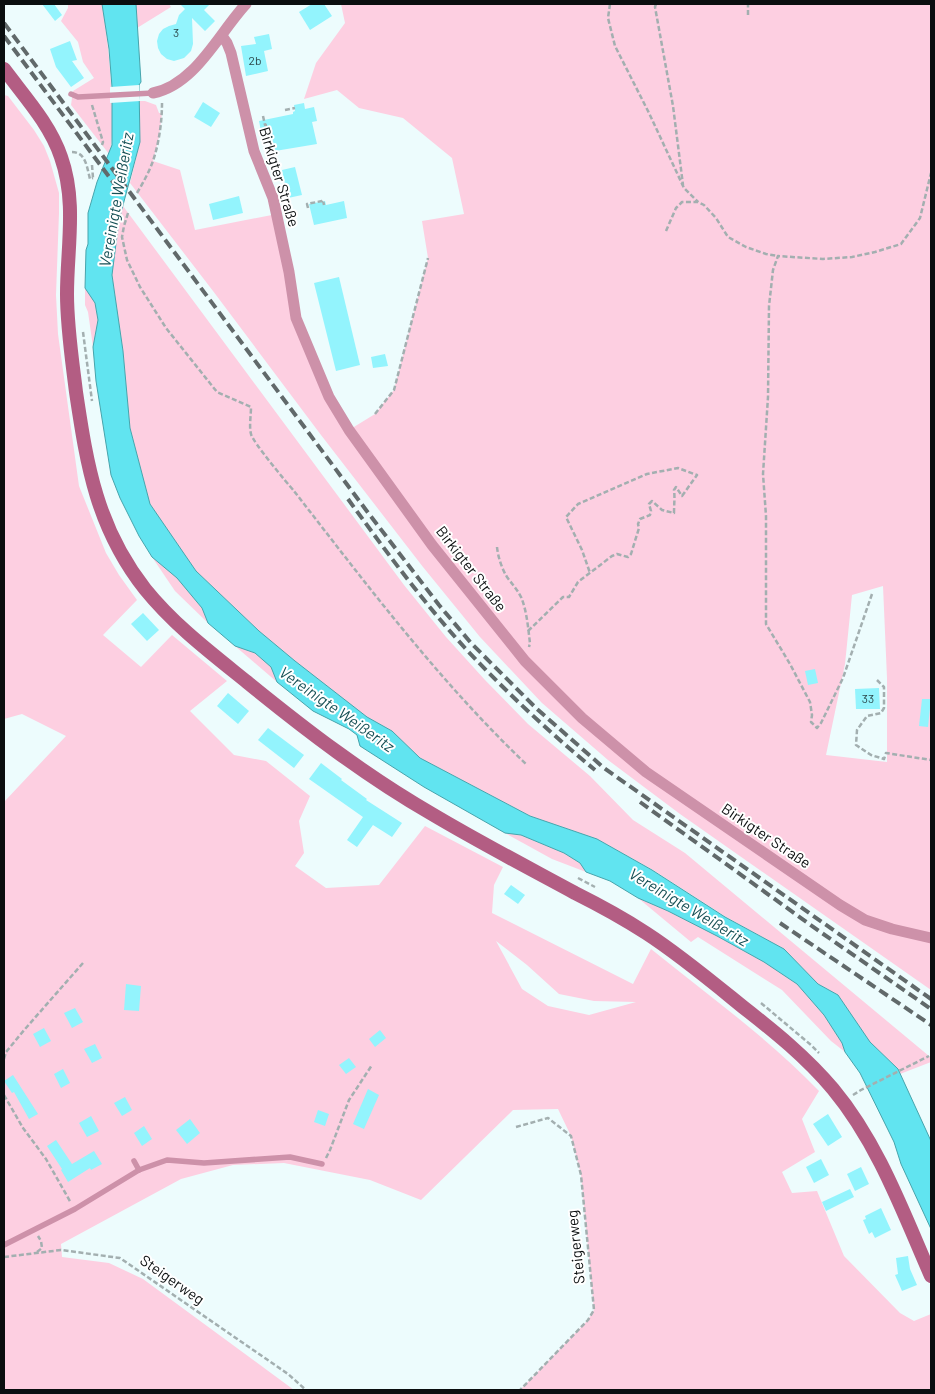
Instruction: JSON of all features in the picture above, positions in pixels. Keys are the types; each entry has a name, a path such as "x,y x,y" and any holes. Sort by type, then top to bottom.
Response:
{"main road":[{"path":"4,69 52,136 68,179 70,208 68,320 87,461 95,494 105,520 129,567 142,586 166,613 203,646 291,718 343,757 436,817 646,933 701,973 782,1038 807,1060 830,1086 862,1128 875,1152 931,1276"}],"street":[{"path":"157,92 183,78 196,67 222,36 234,12 246,4"},
{"name":"Birkigter Straße","path":"222,36 228,43 231,53 254,151 273,198 289,272 296,318 329,397 348,430 432,544 525,661 582,718 646,772 865,920 892,929 931,938"}],"lane":[{"path":"71,94 78,97 157,92"},
{"path":"4,1245 75,1209 139,1170 168,1160 204,1163 290,1156 322,1164"},
{"path":"134,1161 139,1170"}],"path":[{"path":"610,4 608,18 615,46 653,120 684,188 716,218 728,237 746,247 778,256 823,259 852,257 901,244 920,218 931,173"},
{"path":"656,4 684,188"},
{"path":"748,4 748,15"},
{"path":"137,193 153,161 159,137 162,113 157,92"},
{"path":"91,96 92,110 103,142 102,145"},
{"path":"284,110 294,108"},
{"path":"263,116 265,125 267,125"},
{"path":"74,158 72,152 83,157 90,179 93,178 92,165"},
{"path":"308,208 307,204 323,200 324,205"},
{"path":"666,231 676,208 682,202 698,202"},
{"path":"128,213 122,237 127,260 140,288 166,328 216,392 251,407 250,435 408,636 491,730 526,764"},
{"path":"778,256 773,270 769,306 768,397 763,474 766,516 766,624 810,702 811,722 816,728 821,723 843,678 872,594"},
{"path":"375,414 394,390 428,258"},
{"path":"83,331 92,404"},
{"path":"528,631 563,597 569,596 578,582 590,573 612,556 617,554 628,556 631,554 639,528 638,524 640,519 650,516 649,504 652,500 662,510 674,513 674,490 676,487 682,496 697,475 678,468 647,474 578,504 566,517 582,550 590,573"},
{"path":"497,547 500,562 521,596 525,609 530,643 525,661"},
{"path":"877,680 884,687 884,708 881,713 867,716 857,730 856,746 871,755 884,759 886,753 931,760"},
{"path":"578,878 594,887"},
{"path":"4,1059 6,1052 18,1037 83,962"},
{"path":"756,999 798,1033 823,1057"},
{"path":"849,1089 853,1095 929,1056"},
{"path":"322,1164 330,1150 350,1100 372,1066"},
{"path":"4,1094 23,1128 46,1159 75,1209"},
{"name":"Steigerweg","path":"516,1127 548,1118 571,1136 581,1175 594,1310 588,1320 520,1390"},
{"path":"28,1232 38,1236 41,1241 42,1248 36,1253"},
{"name":"Steigerweg","path":"4,1257 62,1250 120,1258 288,1374 306,1390"}],"shaded area":[{"path":"68,4 102,4 111,88 112,135 109,154 71,105 73,91 94,78 83,62 78,42 61,21 68,8"},
{"path":"136,4 169,4 171,7 137,28"},
{"path":"341,4 931,4 931,990 680,814 608,760 542,703 480,637 423,567 130,183 140,142 140,101 145,101 156,105 159,113 162,113 153,161 180,170 195,230 277,214 296,318 349,430 375,414 394,390 428,258 422,221 464,214 452,158 403,118 359,108 337,90 304,99 316,63 345,23","holes":["883,586 887,678 887,762 826,755 845,664 852,595"]},
{"path":"4,95 8,96 44,146 59,193 56,295 58,334 79,486 106,553 137,600 103,635 141,667 172,635 227,681 190,711 234,755 266,761 310,796 299,821 304,853 295,866 326,888 379,885 425,826 503,867 494,885 492,913 633,984 651,949 779,1053 819,1091 802,1119 815,1152 782,1172 792,1193 817,1191 844,1256 900,1313 914,1321 931,1314 931,1390 520,1390 588,1320 594,1310 581,1175 571,1136 558,1109 513,1110 421,1200 370,1180 284,1163 233,1165 181,1179 61,1244 62,1257 109,1263 143,1279 294,1390 4,1390 4,802 66,736 22,714 4,719","holes":["496,941 527,965 559,994 594,1001 636,1002 589,1015 548,1006 522,989"]},
{"path":"123,206 404,585 446,637 485,680 528,724 590,776 633,820 685,853 929,1056 931,1062 900,1074 898,1069 870,1042 838,995 818,984 784,949 726,917 653,870 597,839 530,816 420,758 392,731 367,717 259,631 196,571 150,504 130,428 123,351 112,275 119,220"},
{"path":"85,288 95,303 98,320 93,347 88,312 85,305"},
{"path":"152,557 177,578 202,608 208,623 175,591"},
{"path":"235,646 255,653 271,667 277,682"},
{"path":"505,833 521,835 564,853 580,863 586,872 552,859"},
{"path":"638,898 717,936 764,962 797,984 824,1015 842,1043 845,1052 831,1041 782,990 698,937 691,942"}],"water":[{"name":"Vereinigte Weißeritz","path":"102,4 136,4 141,82 139,85 140,142 119,220 112,275 123,351 130,428 150,504 196,571 259,631 367,717 392,731 420,758 530,816 597,839 652,870 725,917 784,949 818,984 838,995 870,1042 898,1069 931,1141 931,1229 901,1164 894,1142 860,1073 845,1052 842,1043 824,1015 797,984 764,962 717,936 638,898 610,881 586,872 580,863 564,853 521,835 505,833 424,787 360,746 357,735 313,711 277,682 271,667 255,653 235,646 208,623 202,608 177,578 152,557 120,498 111,475 96,381 93,347 98,320 95,303 85,288 88,213 97,182 112,145 112,87 109,49"}],"pier":[{"path":"139,85 140,101 110,103 110,87"}],"building":[{"path":"42,4 54,4 62,15 55,21"},
{"path":"180,4 210,4 204,10 215,21 205,31 192,18 193,44 191,51 184,58 174,61 167,59 161,54 157,41 163,29 176,24 179,15 185,9"},
{"path":"312,4 324,4 332,16 310,30 299,12"},
{"path":"269,34 272,49 264,51 268,71 246,76 241,46 256,44 254,37"},
{"path":"70,41 77,60 72,61 84,78 71,87 56,67 50,49"},
{"path":"203,102 220,113 211,127 194,117"},
{"path":"304,103 305,109 314,107 317,121 312,122 317,144 275,151 274,147 271,148 268,130 261,131 259,121 293,114 295,111 294,105"},
{"path":"295,167 302,195 288,198 282,170"},
{"path":"239,196 243,213 213,220 209,204"},
{"path":"325,201 326,205 344,201 347,218 314,225 309,204"},
{"path":"339,277 360,365 336,371 314,283"},
{"path":"385,354 388,366 373,368 371,357"},
{"path":"143,613 159,630 147,641 131,624"},
{"path":"815,669 818,683 808,685 805,671"},
{"path":"879,688 880,709 856,709 855,689"},
{"path":"228,693 249,711 238,724 217,706"},
{"path":"922,699 931,699 928,727 919,726"},
{"path":"268,728 304,755 294,768 258,740"},
{"path":"321,763 366,800 402,823 392,837 373,825 357,847 347,840 363,817 309,779"},
{"path":"511,885 525,895 518,904 504,894"},
{"path":"126,984 141,986 139,1011 124,1010"},
{"path":"75,1008 83,1022 72,1028 64,1013"},
{"path":"44,1028 51,1041 40,1047 33,1034"},
{"path":"380,1030 386,1038 375,1047 369,1039"},
{"path":"95,1044 102,1058 92,1063 84,1049"},
{"path":"349,1058 356,1067 346,1074 339,1065"},
{"path":"63,1069 70,1083 61,1088 54,1074"},
{"path":"13,1075 38,1114 29,1119 14,1092 12,1093 4,1081"},
{"path":"368,1089 379,1095 364,1129 353,1124"},
{"path":"125,1097 132,1110 122,1116 114,1103"},
{"path":"318,1110 329,1114 325,1126 314,1122"},
{"path":"828,1114 842,1137 828,1146 813,1124"},
{"path":"91,1116 99,1131 87,1137 79,1123"},
{"path":"190,1119 200,1133 187,1144 176,1130"},
{"path":"144,1126 152,1139 142,1146 134,1133"},
{"path":"56,1140 72,1164 94,1151 102,1164 91,1170 90,1168 68,1182 47,1146"},
{"path":"821,1159 829,1175 814,1183 806,1167"},
{"path":"861,1167 869,1184 855,1191 847,1174"},
{"path":"850,1189 854,1197 826,1211 822,1202"},
{"path":"881,1208 891,1230 875,1238 872,1232 869,1234 863,1220 866,1219 865,1216"},
{"path":"908,1256 910,1269 917,1285 902,1291 895,1275 898,1274 896,1258"}],"railway":[{"path":"4,23 366,510 439,605 471,643 537,709 604,768 931,999"},
{"path":"4,36 119,190"},
{"path":"348,499 419,594 465,648 528,711 595,770"},
{"path":"640,802 931,1009"},
{"path":"780,923 931,1025"}]}
